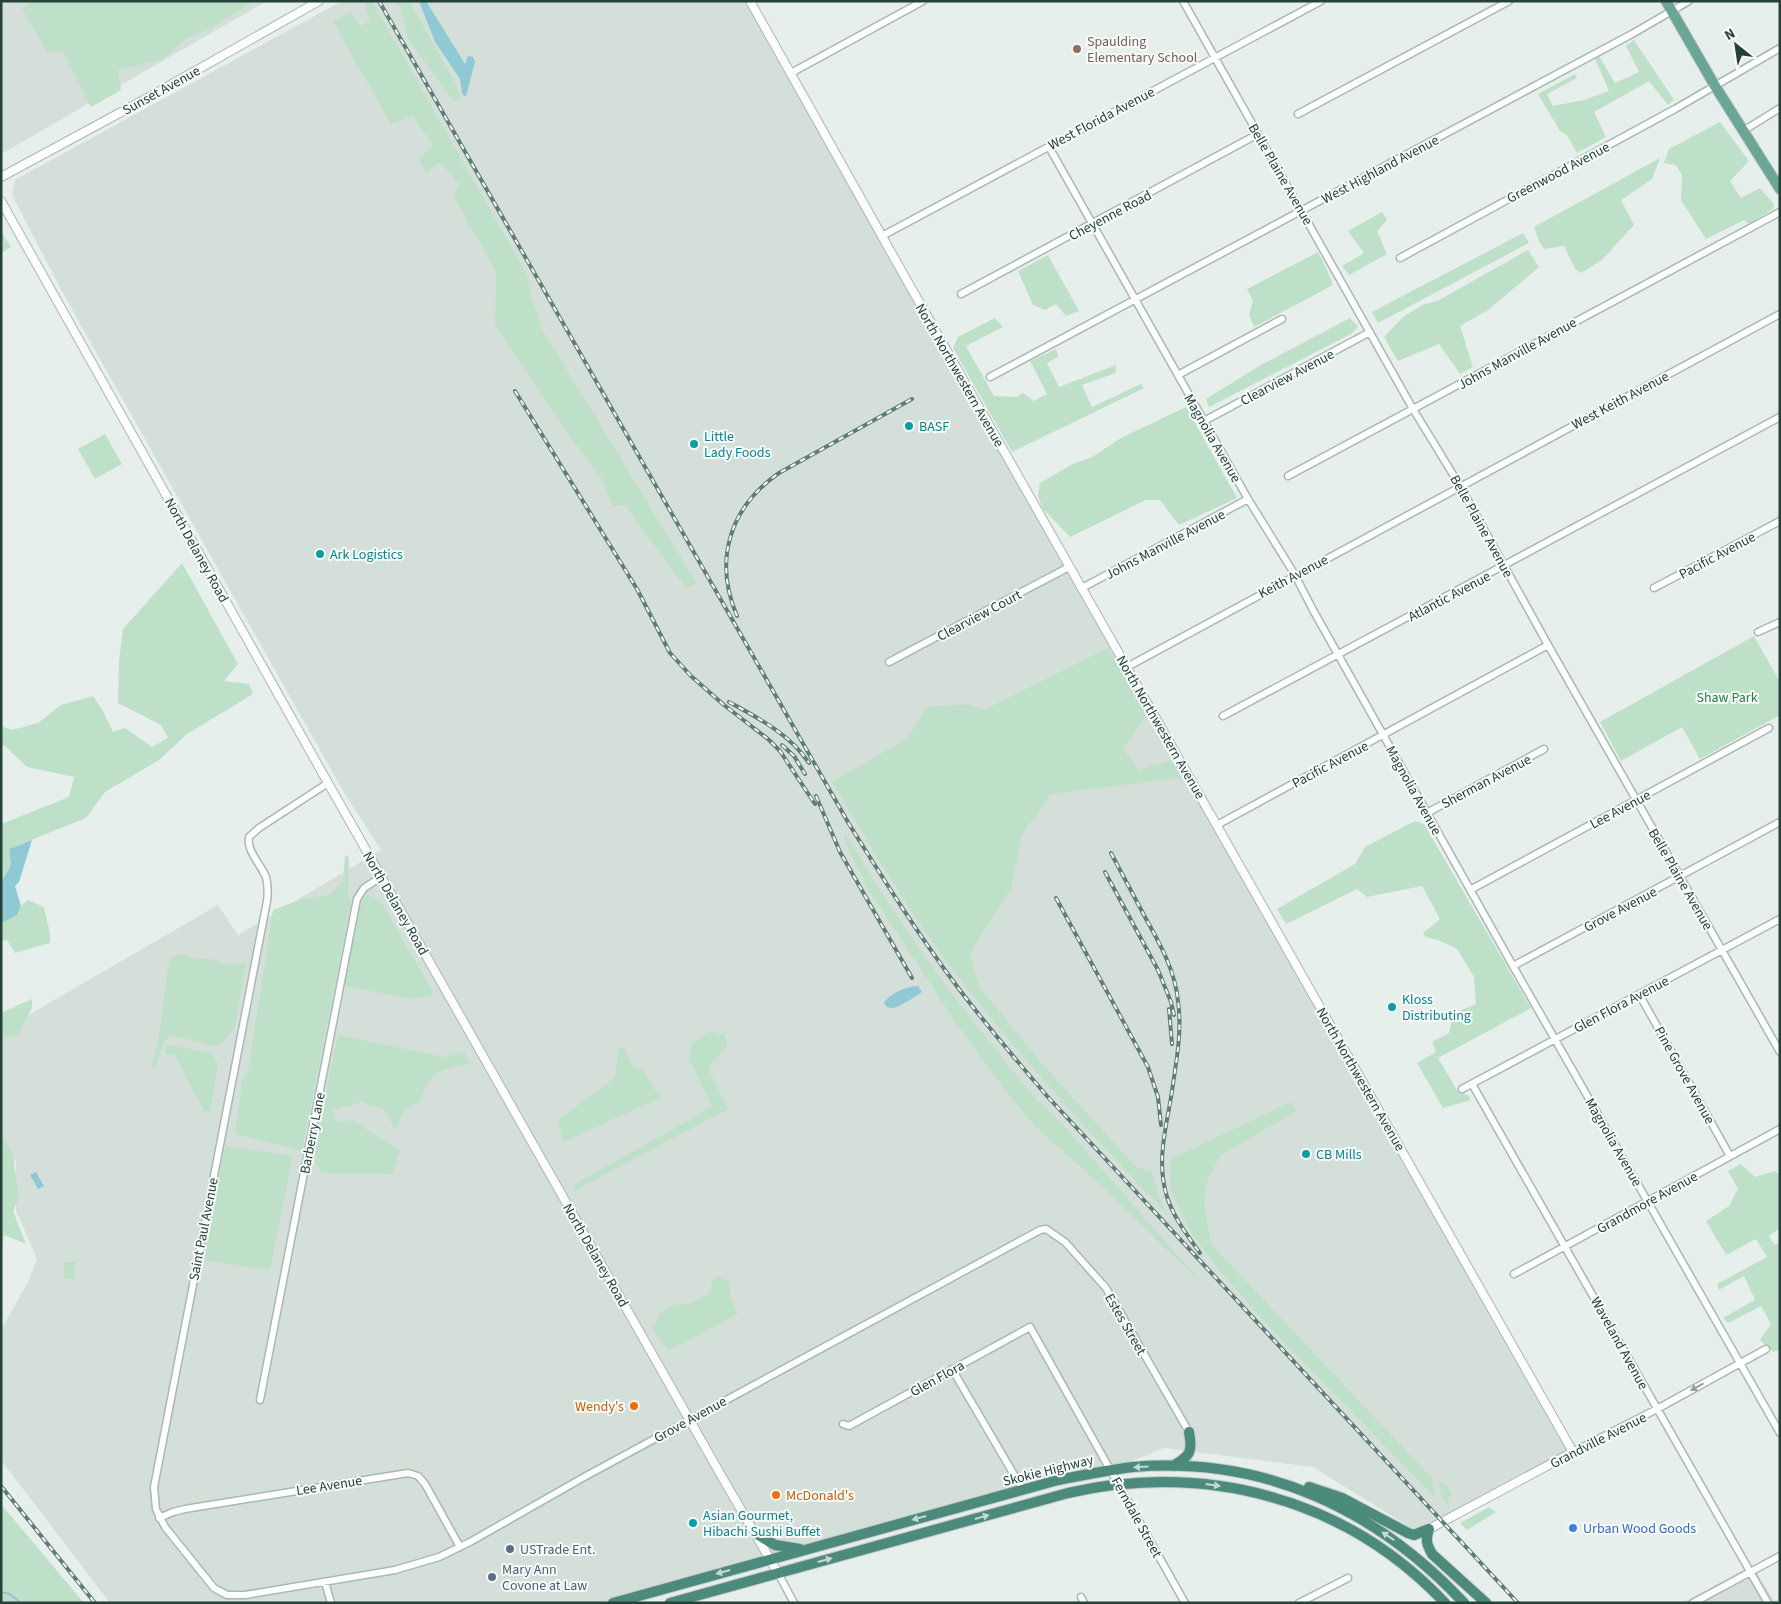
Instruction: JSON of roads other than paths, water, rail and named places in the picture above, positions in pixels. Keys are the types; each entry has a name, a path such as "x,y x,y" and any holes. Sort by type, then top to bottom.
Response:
{"highway":[{"path":"1172,1466 1183,1460 1190,1453 1192,1445 1189,1432"},
{"name":"Skokie Highway","path":"613,1603 1058,1480 1110,1470 1172,1466 1204,1468 1264,1478 1313,1494 1350,1512 1413,1554 1464,1603"},
{"path":"1264,1478 1318,1490 1342,1498 1414,1535 1429,1529"},
{"name":"Skokie Highway","path":"670,1603 1032,1502 1117,1484 1165,1482 1206,1484 1246,1491 1286,1502 1324,1516 1365,1538 1406,1565 1428,1585 1443,1603"},
{"path":"1429,1529 1426,1536 1426,1544 1432,1554 1486,1603"},
{"path":"755,1534 776,1545 806,1550"},
{"path":"1413,1554 1435,1568 1473,1603"}],"main road":[{"path":"1666,1 1715,86 1780,189"}],"street":[{"name":"Sunset Avenue","path":"1,177 151,96 319,1"},
{"name":"North Northwestern Avenue","path":"750,1 1069,567 1573,1452"},
{"path":"791,74 924,1"},
{"name":"Belle Plaine Avenue","path":"1183,1 1413,409 1460,486 1548,645 1780,1052"},
{"name":"West Florida Avenue","path":"882,236 1321,1"},
{"path":"1298,114 1508,1"},
{"name":"West Highland Avenue","path":"990,377 1672,12 1689,1"},
{"name":"Greenwood Avenue","path":"1400,258 1715,86 1780,48"},
{"path":"1743,131 1780,108"},
{"name":"Cheyenne Road","path":"961,294 1258,134"},
{"name":"Magnolia Avenue","path":"1049,146 1248,499 1295,575 1470,890 1780,1433"},
{"name":"North Delaney Road","path":"1,201 381,877 794,1603"},
{"name":"Johns Manville Avenue","path":"1288,476 1780,212"},
{"name":"West Keith Avenue","path":"1460,486 1780,314"},
{"path":"1178,375 1282,319"},
{"name":"Clearview Avenue","path":"1204,421 1370,332"},
{"name":"Atlantic Avenue","path":"1223,716 1780,417"},
{"name":"Keith Avenue","path":"1126,667 1460,486"},
{"name":"Johns Manville Avenue","path":"1082,588 1248,499"},
{"name":"Pacific Avenue","path":"1654,588 1780,521"},
{"name":"Clearview Court","path":"889,662 1069,567"},
{"path":"1758,632 1780,622"},
{"name":"Pacific Avenue","path":"1217,825 1548,645"},
{"name":"Lee Avenue","path":"1470,890 1770,728"},
{"name":"Sherman Avenue","path":"1427,812 1544,749"},
{"name":"Saint Paul Avenue","path":"325,1582 245,1595 227,1596 214,1588 159,1518 154,1496 156,1470 267,901 267,883 262,869 249,846 249,837 259,828 328,783"},
{"name":"Grove Avenue","path":"1513,966 1780,822"},
{"name":"Barberry Lane","path":"260,1400 357,899 364,888 381,877"},
{"name":"Glen Flora Avenue","path":"1462,1089 1780,919"},
{"name":"Pine Grove Avenue","path":"1639,994 1730,1156"},
{"path":"1772,1038 1780,1034"},
{"name":"Waveland Avenue","path":"1472,1084 1768,1603"},
{"name":"Grandmore Avenue","path":"1514,1274 1780,1129"},
{"name":"Grove Avenue","path":"325,1582 408,1567 439,1557 460,1547 689,1419 1040,1230 1046,1229"},
{"name":"Estes Street","path":"1046,1229 1065,1242 1106,1288 1189,1432"},
{"name":"Glen Flora","path":"843,1424 849,1426 1030,1327"},
{"name":"Ferndale Street","path":"1030,1327 1185,1603"},
{"name":"Grandville Avenue","path":"1429,1529 1657,1409 1766,1349"},
{"path":"952,1369 1023,1490"},
{"name":"Lee Avenue","path":"159,1518 174,1512 202,1506 408,1473 418,1476 425,1484 460,1547"},
{"path":"1693,1603 1780,1556"},
{"path":"1299,1603 1348,1578"},
{"path":"325,1582 331,1603"}],"water":[{"path":"419,1 426,1 465,64 468,56 473,57 475,61 466,97 462,94 460,79 435,42"},
{"path":"32,840 19,882 15,886 21,906 17,915 4,922 1,921 1,882 11,865 9,849"},
{"path":"918,986 922,992 913,998 895,1007 890,1008 886,1006 884,1002 895,993 909,987"},
{"path":"36,1172 44,1186 38,1189 30,1175"}],"waterway":[{"path":"1,1592 10,1594 21,1603"}],"railway":[{"path":"379,1 849,824 902,908 944,969 991,1030 1047,1096 1518,1603"},
{"path":"515,391 637,589 670,653 691,676 780,751 815,804"},
{"path":"737,616 730,595 727,555 731,536 738,518 748,502 779,473 912,399"},
{"path":"729,702 783,735 793,743 809,763"},
{"path":"782,745 794,756 805,774"},
{"path":"816,796 840,852 912,978"},
{"path":"1111,853 1161,947 1174,979 1179,1011 1178,1043 1162,1154 1162,1168 1167,1197 1173,1212 1200,1253"},
{"path":"1105,872 1158,970 1171,1002 1174,1015"},
{"path":"1056,898 1148,1067 1158,1097 1161,1125"},
{"path":"1169,1009 1172,1044"},
{"path":"1,1486 95,1603"}],"place":[{"name":"Spaulding Elementary School","path":"1077,49"},
{"name":"BASF","path":"909,426"},
{"name":"Little Lady Foods","path":"694,444"},
{"name":"Ark Logistics","path":"320,554"},
{"name":"Kloss Distributing","path":"1392,1007"},
{"name":"CB Mills","path":"1306,1154"},
{"name":"Wendy's","path":"634,1406"},
{"name":"McDonald's","path":"776,1495"},
{"name":"Asian Gourmet, Hibachi Sushi Buffet","path":"693,1523"},
{"name":"Urban Wood Goods","path":"1573,1528"},
{"name":"USTrade Ent.","path":"510,1549"},
{"name":"Mary Ann Covone at Law","path":"492,1577"}],"park label":[{"name":"Shaw Park","path":"1727,697"}]}
